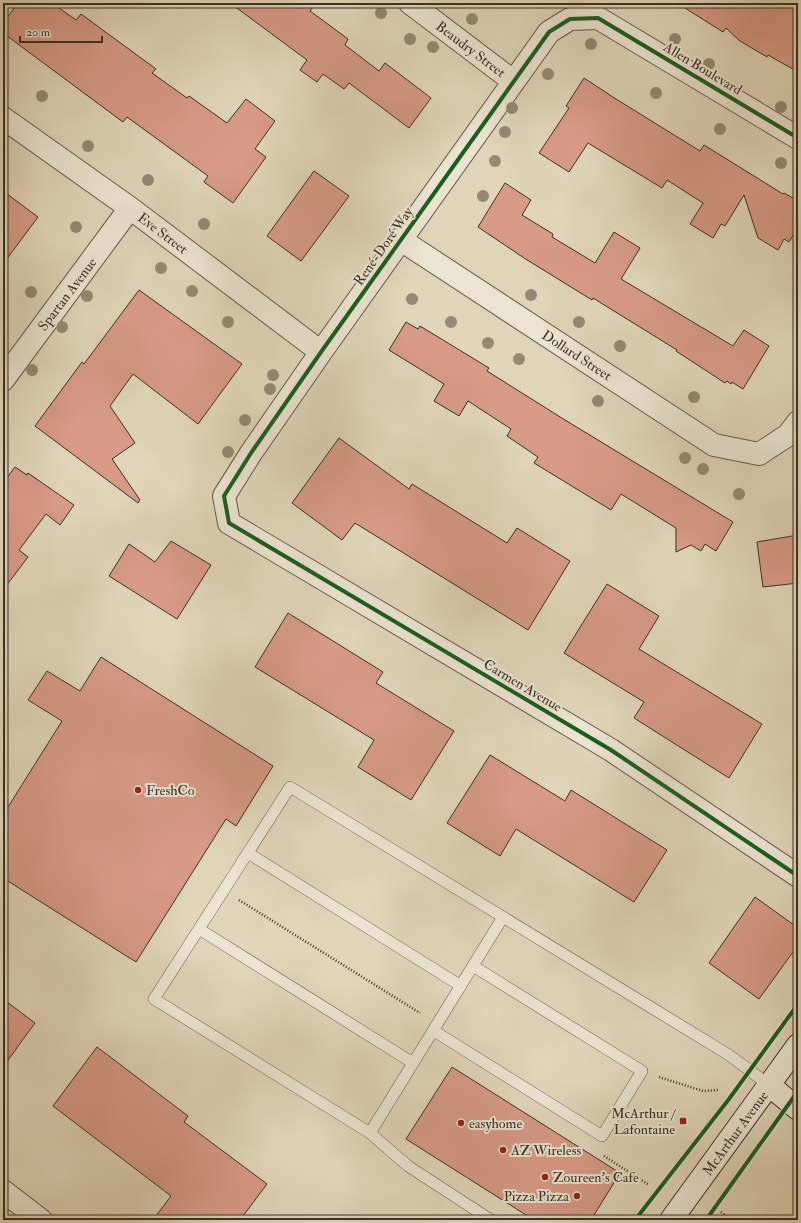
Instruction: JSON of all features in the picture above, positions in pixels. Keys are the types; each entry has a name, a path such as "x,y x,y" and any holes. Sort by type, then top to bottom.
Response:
{"street":[{"name":"Beaudry Street","path":"410,3 513,81"},
{"name":"René-Doré Way","path":"229,523 224,496 251,453 513,81 549,32 570,19 598,18"},
{"name":"Allen Boulevard","path":"598,18 798,138"},
{"name":"Eve Street","path":"3,118 130,208 321,352"},
{"name":"Spartan Avenue","path":"3,380 130,208"},
{"name":"Dollard Street","path":"401,240 714,444 759,454 788,435 798,422"},
{"name":"Carmen Avenue","path":"229,523 611,750 798,876"},
{"name":"McArthur Avenue","path":"671,1220 798,1045"},
{"path":"769,1085 798,1109"},
{"path":"3,1191 41,1220"}],"lane":[{"path":"491,1220 408,1166 370,1133 154,999 290,787 729,1055 769,1085"},
{"path":"248,853 461,986"},
{"path":"370,1133 503,917"},
{"path":"199,929 413,1063"},
{"path":"434,1031 602,1136 642,1071 473,966"}],"path":[{"path":"642,1071 704,1092 718,1090"},
{"path":"721,1212 731,1220"}],"building":[{"path":"18,3 52,3 76,20 81,14 156,69 152,73 187,98 189,96 227,123 246,99 275,121 255,149 266,157 233,203 204,182 208,176 127,117 123,122 3,33 3,23"},
{"path":"230,3 316,3 310,11 348,39 345,45 379,71 385,63 431,98 409,128 349,83 344,89 323,74 317,82 300,70 307,60"},
{"path":"677,3 786,3 798,10 798,72 768,55 767,57 740,41 726,28 723,32"},
{"path":"584,78 700,151 704,145 783,194 784,193 798,201 798,227 789,242 784,239 778,250 758,238 744,195 725,226 721,224 713,238 690,224 703,203 667,180 662,188 588,143 569,172 539,153 569,108 566,106"},
{"path":"314,171 349,196 301,261 267,236"},
{"path":"505,183 531,200 522,215 553,234 552,237 595,263 614,232 640,248 621,279 733,346 744,330 769,346 743,389 732,382 731,384 727,381 725,383 676,351 677,350 593,298 592,300 524,258 478,227"},
{"path":"3,191 38,217 3,264"},
{"path":"139,290 242,364 198,424 133,374 110,406 135,443 112,459 140,500 138,503 35,426 82,362 84,364"},
{"path":"406,322 418,329 420,326 489,368 487,371 733,522 716,551 705,544 701,551 691,545 676,552 676,528 621,494 611,510 534,463 538,457 507,436 511,429 468,401 459,416 434,401 444,384 389,350"},
{"path":"339,438 409,489 412,484 507,543 517,528 570,561 528,630 355,523 342,540 292,503"},
{"path":"15,467 27,475 28,473 74,505 60,525 46,514 19,550 28,557 3,590 3,483"},
{"path":"798,535 798,583 763,587 757,542"},
{"path":"171,541 211,565 177,619 109,576 129,544 155,562"},
{"path":"607,584 659,616 639,649 762,724 729,778 634,718 644,702 564,653"},
{"path":"288,613 383,672 376,683 454,731 411,800 358,767 374,740 255,667"},
{"name":"FreshCo","path":"101,657 273,766 236,826 226,819 136,962 3,878 3,815 62,721 28,700 47,671 80,691"},
{"path":"490,755 565,801 571,790 667,850 634,902 516,829 500,856 447,823"},
{"path":"755,897 798,928 798,945 759,999 709,963"},
{"path":"3,999 35,1023 3,1067"},
{"path":"97,1047 188,1116 184,1122 267,1184 240,1220 153,1220 171,1196 53,1106"},
{"path":"452,1067 620,1173 591,1220 534,1220 406,1139"}],"cycle path":[{"path":"798,138 598,18 570,19 549,32 321,352 251,453 224,496 229,523 611,750 798,876"},
{"path":"635,1220 729,1099 798,1004"},
{"path":"706,1220 798,1091"}],"place":[{"name":"FreshCo","path":"138,790"},
{"name":"McArthur / Lafontaine","path":"683,1121"},
{"name":"easyhome","path":"461,1123"},
{"name":"AZ Wireless","path":"503,1150"},
{"name":"Zoureen's Cafe","path":"545,1177"},
{"name":"Pizza Pizza","path":"577,1196"}]}
